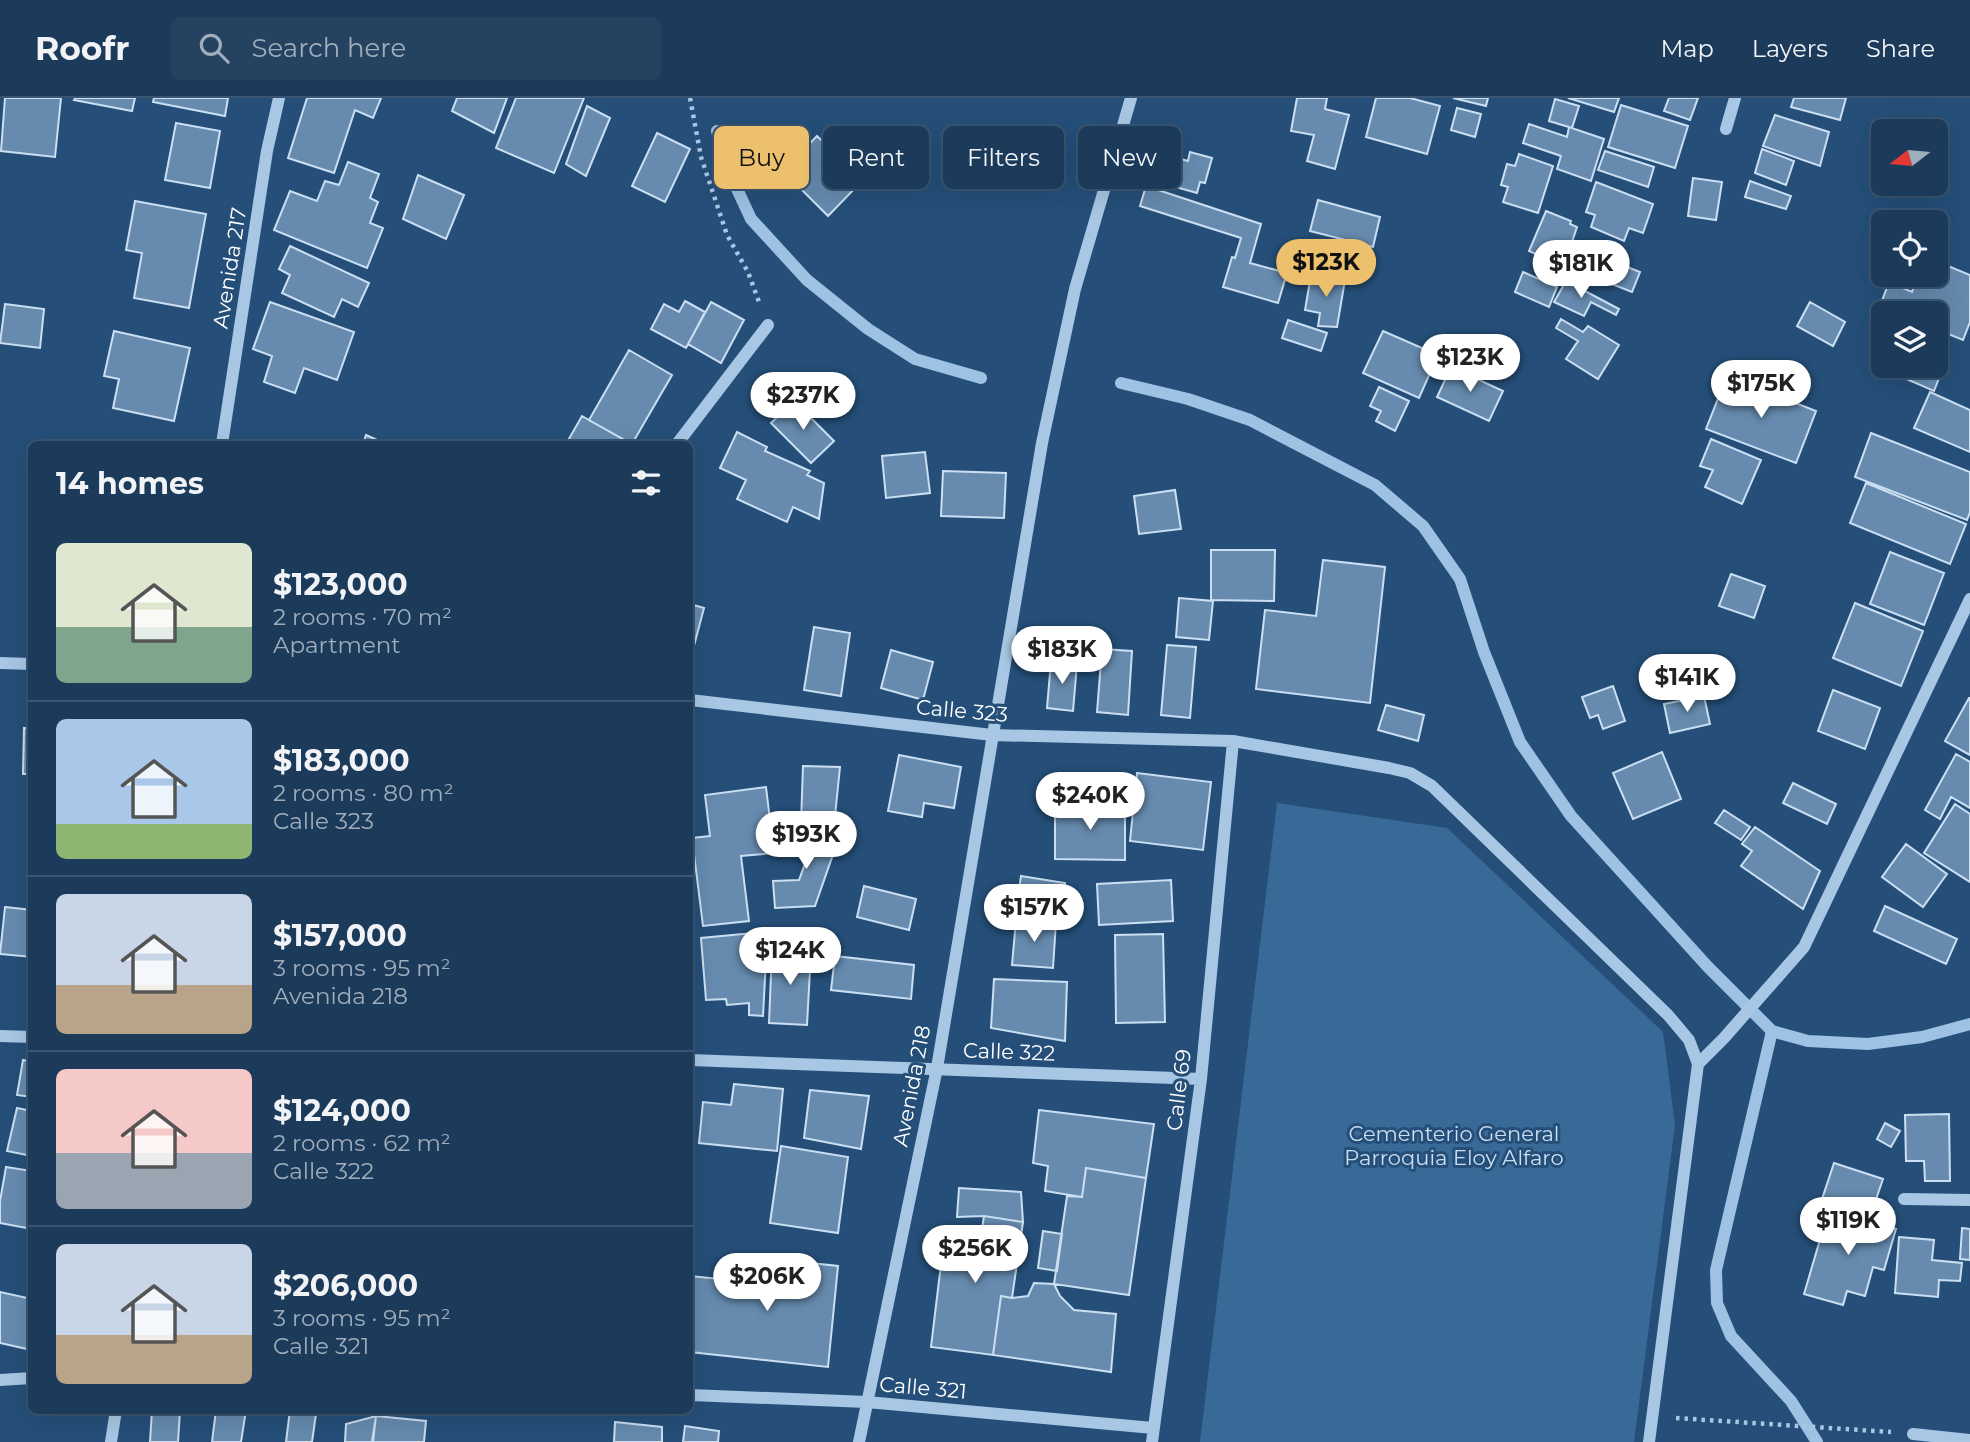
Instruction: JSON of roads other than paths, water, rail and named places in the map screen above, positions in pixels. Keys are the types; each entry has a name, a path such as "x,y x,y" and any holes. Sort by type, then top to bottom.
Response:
{"street":[{"name":"Avenida 217","path":"222,441 267,151 279,98"},
{"name":"Avenida 218","path":"859,1442 937,1068 1042,443 1073,302 1131,98"},
{"path":"1726,130 1735,98"},
{"path":"679,441 768,325"},
{"path":"1649,1442 1698,1064 1804,947 1970,599"},
{"path":"0,663 28,664"},
{"name":"Calle 323","path":"693,701 992,734 1233,741 1410,773 1432,786 1662,1008 1689,1040 1698,1064"},
{"name":"Calle 69","path":"1152,1442 1200,1079 1233,741"},
{"path":"0,1036 28,1037"},
{"name":"Calle 322","path":"693,1060 1200,1079"},
{"path":"1904,1199 1970,1200"},
{"path":"0,1380 28,1378"},
{"name":"Calle 321","path":"693,1395 867,1402 1153,1427"},
{"path":"111,1442 115,1414"},
{"path":"1913,1434 1970,1440"}],"waterway":[{"path":"737,189 751,219 807,280 868,329 915,359 981,378"},
{"path":"1121,383 1188,399 1250,420 1375,485 1423,526 1460,579 1484,652 1520,742 1571,816 1708,967 1772,1031 1808,1041 1868,1044 1922,1037 1970,1024"},
{"path":"1772,1031 1716,1270 1717,1303 1731,1336 1791,1401 1817,1442"}],"park label":[{"name":"Cementerio General Parroquia Eloy Alfaro","path":"1454,1146"}]}
